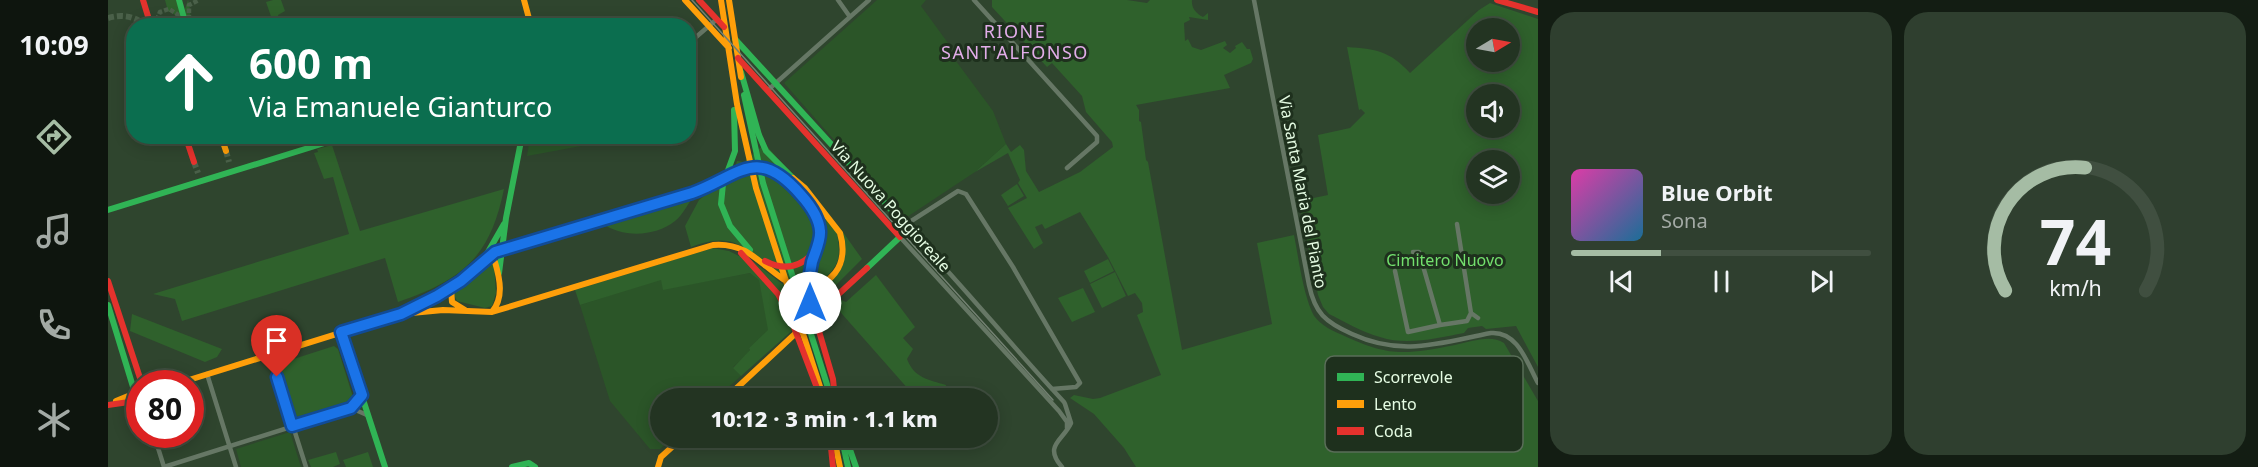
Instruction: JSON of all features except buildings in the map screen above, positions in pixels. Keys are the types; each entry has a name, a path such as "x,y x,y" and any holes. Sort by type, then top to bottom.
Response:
{"main road":[{"path":"143,0 149,18"},
{"path":"179,0 184,18"},
{"path":"524,0 529,18"},
{"name":"Via Nuova Poggioreale","path":"685,0 900,237"},
{"name":"Via Nuova Poggioreale","path":"699,0 905,225"},
{"path":"721,0 742,131 756,188 820,388"},
{"path":"729,0 748,118 763,183 829,388"},
{"path":"1497,0 1538,12"},
{"path":"204,375 401,314 435,310 492,312 707,247 724,245 747,252 791,285 809,287 826,281 840,264 843,251 840,233 805,188 766,151 759,135 741,72"},
{"path":"732,73 736,136 732,161 721,189 721,204 725,218 745,245 774,266 788,268 801,264 811,257 817,247"},
{"path":"188,144 194,162"},
{"path":"224,144 226,151"},
{"path":"108,210 321,144"},
{"path":"492,312 499,303 499,279 506,218 520,144"},
{"path":"230,162 232,171"},
{"path":"401,314 451,288 490,255 703,189 743,169 754,167 770,170 792,186 809,205 819,221 820,234 810,272 809,297 833,379 833,388"},
{"path":"198,173 202,178 209,178"},
{"path":"484,260 506,218"},
{"path":"737,388 900,237 905,225"},
{"path":"724,245 738,250 778,294 789,314 819,388"},
{"path":"484,260 492,259 495,262 499,279"},
{"path":"108,281 135,370"},
{"path":"451,288 452,302 468,311"},
{"path":"108,305 130,370"},
{"path":"341,332 385,467"},
{"path":"126,395 108,405 126,403"},
{"path":"658,467 661,457 671,448"},
{"path":"832,448 833,467"},
{"path":"835,448 840,467"},
{"path":"845,448 848,467"},
{"path":"848,448 856,467"},
{"path":"512,467 529,463 535,467"}],"street":[{"path":"838,0 850,17"},
{"path":"768,90 869,0"},
{"path":"974,0 1097,136 1097,141 1067,168"},
{"name":"Via Santa Maria del Pianto","path":"1254,0 1309,285 1319,312 1329,322 1346,332 1395,347 1421,347 1491,333 1506,334 1517,344 1538,383"},
{"path":"696,38 717,19"},
{"path":"905,225 958,191 963,192 1012,267 1080,382 1076,387 1052,388"},
{"path":"1457,224 1472,313 1478,318"},
{"name":"Via Nuova Poggioreale","path":"905,225 1063,401"},
{"name":"Via Nuova Poggioreale","path":"900,237 1056,407 1067,422 1068,426 1064,433"},
{"path":"1413,252 1419,252 1440,325"},
{"path":"1395,271 1408,332 1467,321 1472,313"},
{"path":"270,354 306,467"},
{"path":"207,374 236,467"},
{"path":"158,448 164,467 351,408 362,395"},
{"path":"1056,407 1062,408 1063,401"},
{"path":"1062,467 1056,460 1054,450 1056,443 1071,421 1063,401"},
{"path":"351,408 368,416"}],"shaded area":[{"path":"877,0 926,0 921,6 948,43 956,61 993,111 1006,144 975,172 904,219 784,83"},
{"path":"529,144 592,144 527,156"},
{"path":"750,273 759,279 769,330 733,367 741,376 727,388 650,388 650,448 661,448 650,449 610,401 580,305 661,279 664,289"},
{"path":"290,432 301,467 241,467 236,449"}],"green space":[{"path":"165,0 176,0 182,18 180,18 168,11"},
{"path":"188,0 191,18 184,18"},
{"path":"281,0 285,11 278,15 279,18 272,18 266,2"},
{"path":"992,0 1127,0 1147,3 1150,0 1192,0 1193,8 1198,14 1203,17 1208,13 1208,20 1189,17 1190,20 1184,23 1185,41 1188,39 1192,47 1201,50 1225,41 1227,45 1223,48 1230,53 1242,42 1247,49 1250,49 1253,59 1251,63 1224,75 1230,88 1136,105 1139,110 1139,121 1182,350 1272,324 1257,243 1294,235 1303,284 1312,312 1320,322 1332,330 1371,347 1396,352 1422,351 1493,339 1504,343 1512,356 1325,356 1325,452 1523,452 1523,375 1538,401 1538,467 1136,467 1124,448 1094,414 1070,398 1074,395 1100,398 1161,375 1137,315 1143,312 1142,303 1135,293 1128,296 1108,257 1080,212 1045,229 1042,224 1035,227 1043,243 1034,249 1008,208 1027,198 1018,183 1020,180 1008,153 975,172 1006,144 1011,152 1020,145 1024,150 1026,171 1039,192 1080,172 1113,147 1112,142 1086,112 1082,96 1052,63 1047,67 992,7"},
{"name":"Cimitero Nuovo","path":"1490,3 1538,19 1538,367 1516,326 1486,329 1482,326 1468,328 1464,333 1443,337 1401,341 1373,335 1329,314 1318,295 1299,201 1328,195 1318,135 1350,128 1365,113 1359,110 1347,47 1382,52 1396,60 1410,73 1466,22 1466,72 1520,72 1520,18 1470,18"},
{"path":"765,144 840,228 862,259 828,293 830,297 741,376 733,368 768,330 759,280 750,273 663,290 661,280 580,305 575,290 712,248 746,256 781,283 793,289 816,290 844,263 837,235 839,256 836,265 818,282 806,285 782,276 731,242 714,241 691,247 685,226 699,200 716,186 746,171 773,168 761,164 735,167 737,161 744,162"},
{"path":"332,145 360,231 504,189 491,233 470,263 456,275 440,285 398,302 385,258 182,321 175,299 153,294 349,234 333,177 324,179 314,153 318,152 317,149"},
{"path":"1017,184 1024,196 1008,206 1001,195"},
{"path":"696,194 678,218 658,230 648,233 629,233 610,228 602,223"},
{"path":"1108,259 1114,271 1090,283 1084,271"},
{"path":"489,261 494,264 496,293 492,306 485,308 457,301 454,295 456,290"},
{"path":"1115,272 1126,296 1102,308 1090,284"},
{"path":"876,275 915,327 903,338 913,349 907,359 910,365 918,374 946,385 946,388 907,388 835,306 841,300 846,302"},
{"path":"1083,288 1095,312 1072,322 1058,298"},
{"path":"132,314 222,349 217,357 205,362 130,331"},
{"path":"334,346 338,349 353,397 352,401 296,420 278,364"},
{"path":"336,452 340,464 333,467 311,467 308,460"},
{"path":"368,452 373,467 346,467 343,460"}],"tunnel":[{"path":"189,18 189,5 199,0"},
{"path":"157,18 160,12 169,9 179,18"},
{"path":"108,18 118,16 131,18"},
{"path":"226,151 229,162"},
{"path":"194,162 198,173"}],"tram line":[{"path":"692,0 1053,400"}],"traffic: fast":[{"path":"179,0 184,18"},
{"path":"735,39 905,225 900,237 867,268"},
{"path":"741,72 759,135 766,151 793,178"},
{"path":"744,95 763,183 828,388"},
{"path":"734,110 735,151 723,184 721,204 730,226 750,250"},
{"path":"108,210 321,144"},
{"path":"499,273 506,218 520,144"},
{"path":"484,259 504,224"},
{"path":"108,305 128,370"},
{"path":"341,332 385,467"},
{"path":"844,448 848,467"},
{"path":"849,448 856,467"},
{"path":"512,467 529,463 535,467"}],"traffic: slow":[{"path":"524,0 529,18"},
{"path":"685,0 729,48"},
{"path":"721,0 737,104 756,188 820,388"},
{"path":"729,0 741,77"},
{"path":"224,144 226,151"},
{"path":"492,312 713,245 729,246 745,251 789,283 800,287 812,288 823,284 835,273 842,259 843,248 840,233 805,188 793,178"},
{"path":"492,259 495,262 500,295 492,312 443,310 401,314 451,288 485,260 492,259"},
{"path":"451,288 452,302 465,310"},
{"path":"204,375 401,314"},
{"path":"737,388 797,332"},
{"path":"116,401 126,397"},
{"path":"658,467 661,457 671,448"},
{"path":"836,448 840,467"}],"traffic: jam":[{"path":"143,0 149,18"},
{"path":"699,0 724,27"},
{"path":"1497,0 1538,12"},
{"path":"738,58 900,237"},
{"path":"188,144 194,162"},
{"path":"485,260 495,252 703,189 743,169 754,167 773,172 799,192 819,221 820,238 812,265 809,297 834,388"},
{"path":"765,261 785,267 797,265 814,252"},
{"path":"741,253 778,294 789,314 817,388"},
{"path":"805,325 867,268"},
{"path":"108,281 137,370"},
{"path":"108,405 126,402"},
{"path":"831,448 833,467"}],"district":[{"name":"RIONE SANT'ALFONSO","path":"1015,42"}],"route":[{"path":"277,377 292,426 351,408 362,395 341,332 401,314 437,296 461,281 495,252 552,237 692,193 732,173 749,168 770,170 783,177 817,217 820,238 810,272 810,303"}]}
